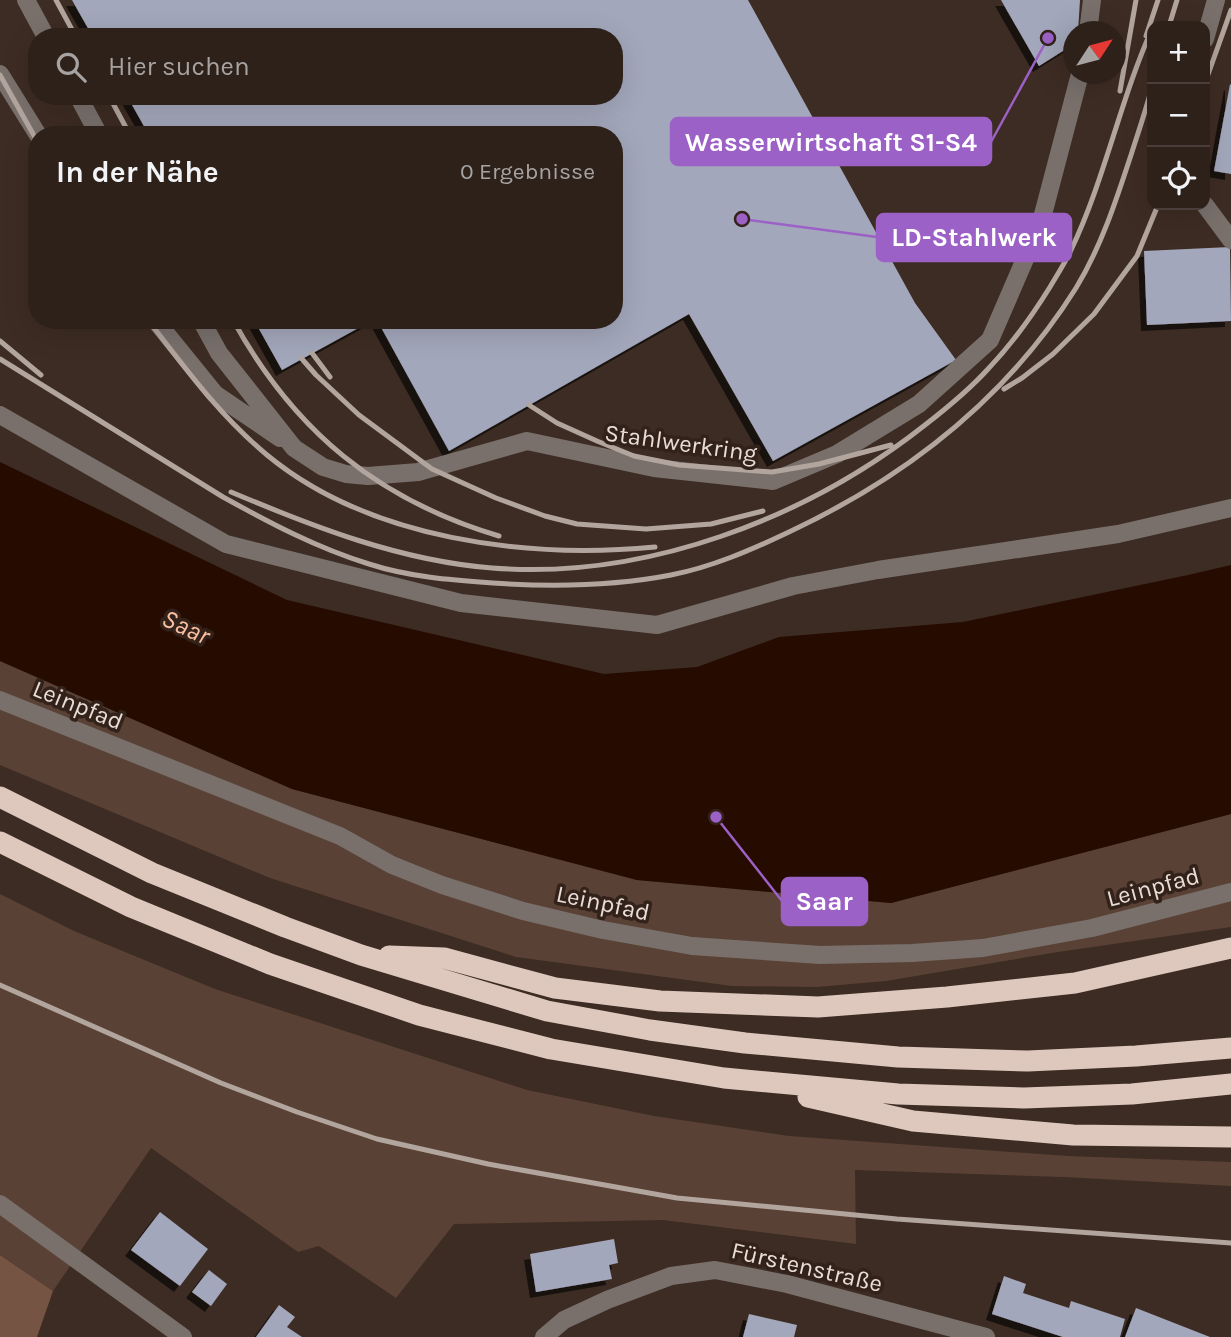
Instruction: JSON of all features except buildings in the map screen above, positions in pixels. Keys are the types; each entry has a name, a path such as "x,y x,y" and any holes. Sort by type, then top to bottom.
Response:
{"highway":[{"path":"0,797 152,873 285,927 361,955 547,1011 650,1030 745,1043 898,1057 1028,1061 1231,1048"},
{"path":"0,842 131,906 270,964 419,1015 551,1049 724,1079 913,1121 1073,1135 1231,1137"},
{"path":"361,955 444,958 555,988 660,1001 818,1007 1075,983 1231,948"},
{"path":"724,1079 898,1094 1024,1098 1132,1094 1231,1084"}],"street":[{"path":"26,0 41,28"},
{"path":"1089,21 1092,0"},
{"path":"1210,21 1216,0"},
{"path":"0,74 32,126"},
{"name":"Stahlwerkring","path":"206,329 219,353 294,448 323,467 346,474 418,472 527,441 654,468 773,481 837,454 919,404 990,340 1041,222 1077,84"},
{"path":"83,105 94,126"},
{"path":"1209,210 1231,240"},
{"path":"162,329 215,394 294,448"},
{"path":"0,415 226,544 461,603 657,625 793,586 878,570 1118,534 1231,508"},
{"name":"Leinpfad","path":"0,700 340,836 392,865 442,885 523,911 589,927 692,946 820,955 983,948 1092,928 1231,892"},
{"path":"0,1203 183,1337"},
{"name":"Fürstenstraße","path":"544,1337 564,1320 607,1300 671,1276 715,1270 787,1284 986,1337"}],"shaded area":[{"path":"0,661 292,789 637,880 891,903 1231,814 1231,927 886,981 817,987 732,986 516,957 270,878 0,765"},
{"path":"0,894 74,931 215,989 527,1090 654,1116 789,1136 1068,1156 1231,1162 1231,1186 855,1170 856,1244 663,1220 454,1224 396,1298 319,1246 298,1252 151,1148 53,1291 0,1255"},
{"path":"0,1255 53,1291 37,1337 0,1337"}],"water":[{"path":"0,462 287,600 604,674 697,667 779,637 963,622 1231,565 1231,814 891,903 637,880 292,789 0,661"}],"railway":[{"path":"56,0 71,28"},
{"path":"1120,91 1136,0"},
{"path":"1146,36 1158,0"},
{"path":"1171,21 1177,0"},
{"path":"1210,69 1231,10"},
{"path":"231,492 326,530 424,558 492,568 550,569 607,564 665,553 776,515 829,489 879,459 950,405 997,359 1029,319 1064,264 1083,223 1147,41"},
{"path":"0,75 29,126"},
{"path":"0,359 223,497 312,543 369,564 430,577 537,585 582,585 649,579 686,572 716,563 789,532 874,486 913,460 986,399 1049,328 1085,272 1114,206 1147,104"},
{"path":"114,105 125,126"},
{"path":"1004,389 1053,354 1094,314 1137,256 1156,210"},
{"path":"155,329 204,391 250,440 308,484 353,507 401,525 503,546 555,550 655,547"},
{"path":"238,329 283,396 312,428 344,456 415,503 455,521 499,536"},
{"path":"0,341 41,375"},
{"path":"312,353 330,377"},
{"path":"302,359 359,415 432,469 496,498 545,516 577,524 646,529 711,524 763,511"},
{"path":"529,405 557,423 634,456 679,465 772,472 819,464 891,445"},
{"path":"0,985 221,1083 297,1112 377,1139 488,1164 677,1198 897,1219 1231,1243"}],"place":[{"name":"Wasserwirtschaft S1-S4","path":"1048,38"},
{"name":"LD-Stahlwerk","path":"742,219"},
{"name":"Saar","path":"716,817"}]}
